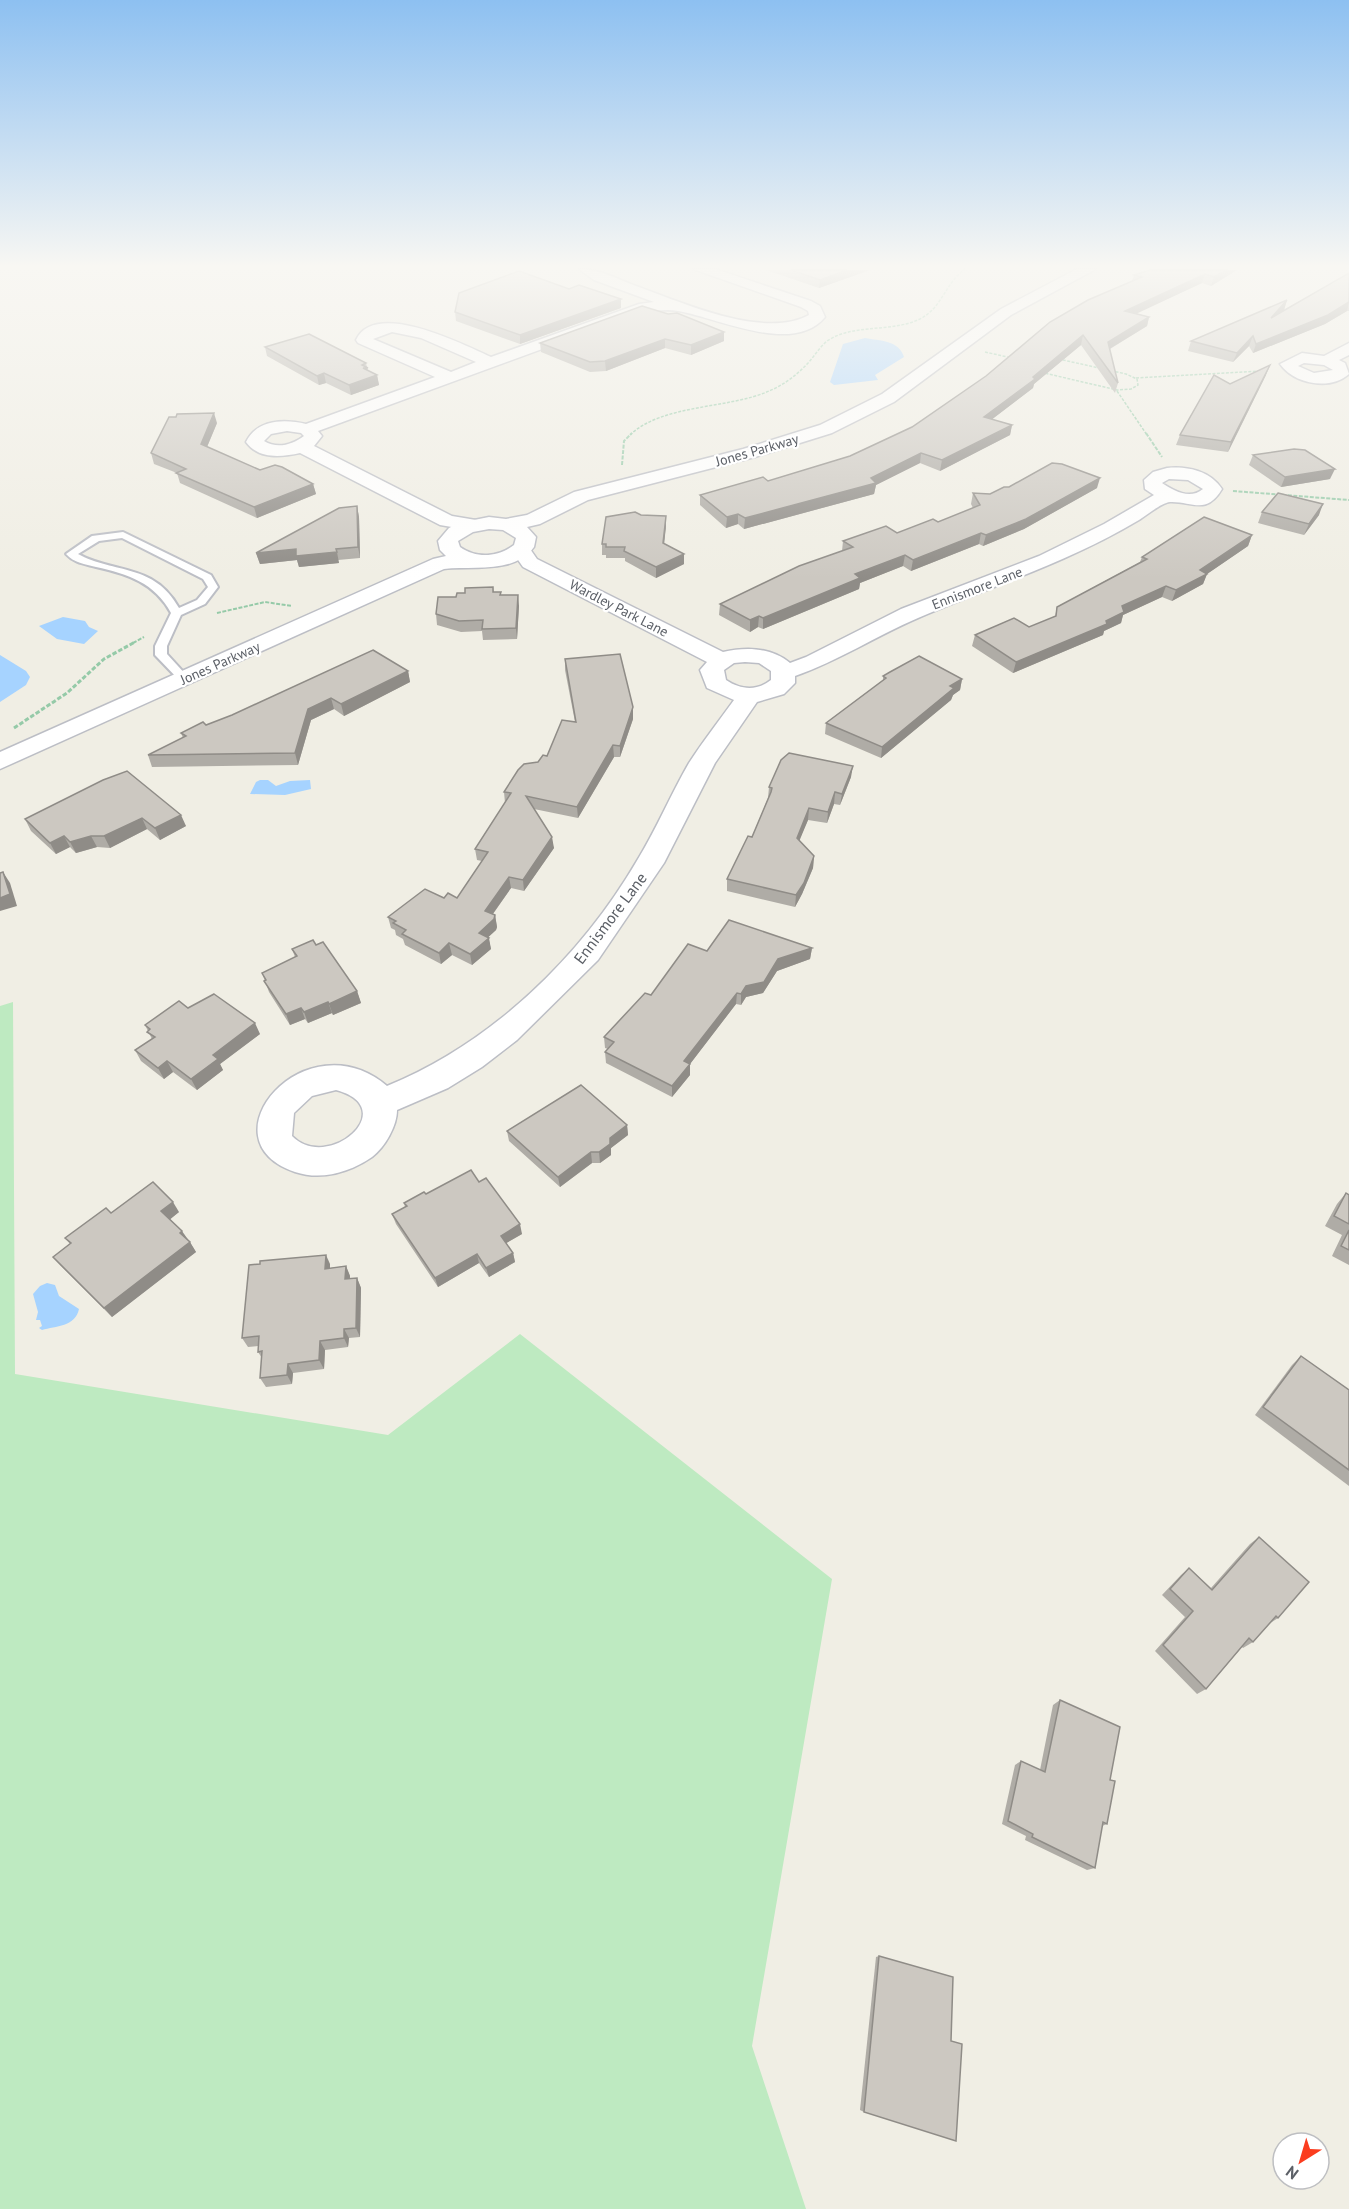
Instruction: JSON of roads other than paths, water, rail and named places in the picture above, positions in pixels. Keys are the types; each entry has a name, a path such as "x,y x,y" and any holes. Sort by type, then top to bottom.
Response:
{"street":[{"path":"438,372 449,377"},
{"path":"462,372 305,438 447,542 475,525 523,538"},
{"name":"Jones Parkway","path":"0,761 184,679 447,542 470,560 501,559 523,538 581,496 749,453 826,429 888,398 922,372"},
{"name":"Ennismore Lane","path":"784,672 814,662 909,614 1046,560 1111,528 1167,495"},
{"name":"Wardley Park Lane","path":"523,538 721,660"},
{"path":"757,655 778,663 784,672 783,683 776,689 750,695 732,693 715,683 712,670 721,660 733,656 757,655"},
{"name":"Ennismore Lane","path":"380,1103 437,1079 471,1058 506,1032 588,952 651,863 702,763 750,695"}],"lane":[{"path":"176,613 170,600 154,582 71,554 96,538 123,535 207,577 213,587 207,597 176,613 161,646 161,655 184,679"}],"water":[{"path":"833,372 880,372 875,375 878,380 834,385 830,382"},
{"path":"63,617 85,621 89,627 98,631 84,644 57,639 39,626"},
{"path":"0,655 26,671 30,677 26,685 0,702"},
{"path":"268,780 276,786 290,781 310,780 311,789 285,795 250,794 256,782"},
{"path":"47,1283 55,1285 59,1296 79,1309 74,1319 69,1322 42,1330 39,1328 42,1326 40,1320 36,1320 38,1312 33,1294 40,1286"}]}
